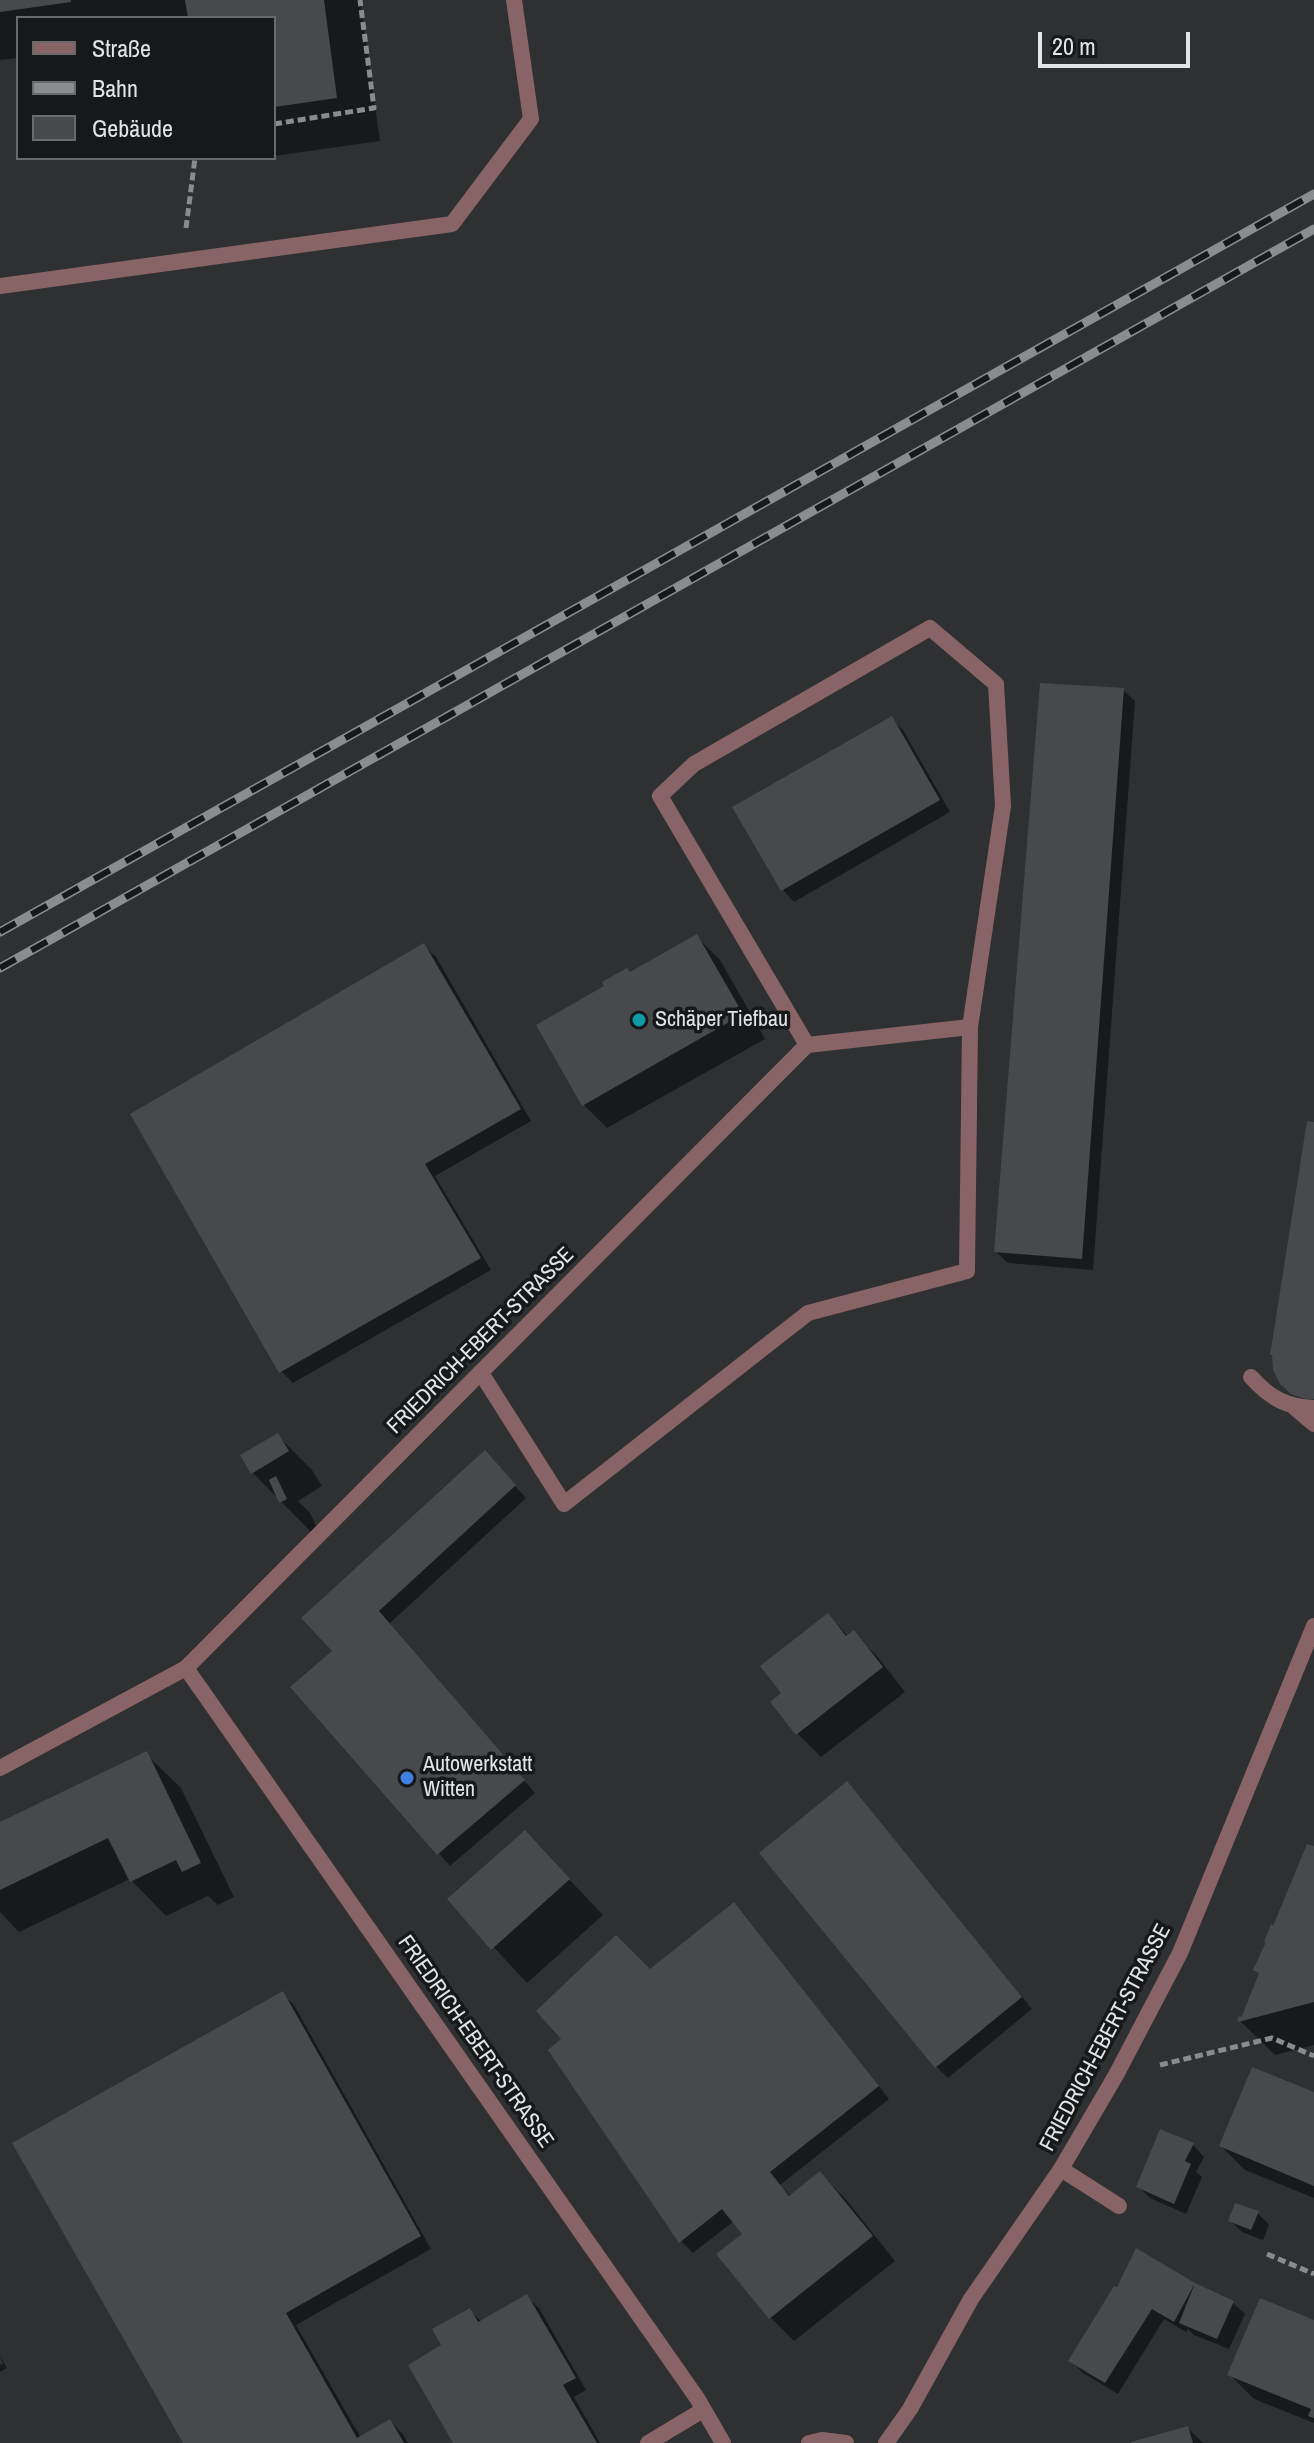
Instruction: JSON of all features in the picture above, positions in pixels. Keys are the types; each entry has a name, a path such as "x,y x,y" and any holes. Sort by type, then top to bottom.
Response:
{"street":[{"path":"0,286 452,224 531,119 514,0"},
{"path":"481,1373 564,1504 808,1313 967,1271 970,1027 1003,806 996,684 930,628 694,764 660,796 807,1045 970,1027"},
{"name":"FRIEDRICH-EBERT-STRASSE","path":"0,1768 186,1668 807,1045"},
{"path":"1251,1377 1264,1392 1295,1408 1314,1424"},
{"path":"1295,1408 1314,1408"},
{"name":"FRIEDRICH-EBERT-STRASSE","path":"886,2443 910,2409 971,2299 1061,2169 1116,2075 1180,1953 1314,1626"},
{"name":"FRIEDRICH-EBERT-STRASSE","path":"186,1668 688,2385 723,2443"},
{"path":"1061,2169 1119,2206"},
{"path":"648,2443 703,2410"},
{"path":"809,2443 822,2440 846,2443"}],"path":[{"path":"276,124 374,108 360,0"},
{"path":"182,261 195,160"},
{"path":"1116,2075 1272,2038 1314,2056"},
{"path":"1267,2254 1314,2274"}],"building":[{"path":"0,0 71,0 71,2 0,12"},
{"path":"185,0 324,0 337,98 276,107 276,16 188,16"},
{"path":"1040,683 1124,688 1082,1259 994,1252"},
{"path":"892,716 940,800 781,891 732,807"},
{"name":"Schäper Tiefbau","path":"697,934 743,1014 582,1106 536,1025 604,986 602,982 614,975 627,968 630,972"},
{"path":"424,943 521,1109 425,1164 481,1258 279,1373 130,1114"},
{"path":"1307,1121 1314,1122 1314,1399 1291,1394 1280,1384 1270,1355"},
{"path":"278,1433 289,1451 251,1474 240,1455"},
{"path":"485,1450 516,1485 379,1611 525,1780 437,1855 290,1687 332,1651 301,1618"},
{"path":"276,1476 287,1499 279,1503 269,1480"},
{"path":"828,1613 846,1636 854,1630 883,1667 796,1735 770,1702 781,1693 760,1666"},
{"path":"147,1751 201,1863 182,1872 176,1860 130,1882 108,1838 0,1890 0,1822"},
{"path":"847,1781 1022,1997 935,2068 759,1853"},
{"path":"525,1830 570,1879 491,1950 447,1899"},
{"path":"1307,1844 1314,1846 1314,2002 1238,2022 1259,1973 1253,1970"},
{"path":"734,1902 879,2086 770,2172 789,2196 820,2171 873,2236 769,2319 716,2254 742,2234 722,2209 679,2243 548,2050 561,2039 536,2011 616,1935 650,1969"},
{"path":"283,1991 421,2236 286,2313 357,2438 390,2419 404,2443 183,2443 12,2143"},
{"path":"1252,2067 1314,2092 1314,2186 1219,2146"},
{"path":"1160,2129 1194,2143 1185,2161 1191,2164 1174,2204 1136,2187"},
{"path":"1235,2203 1259,2211 1251,2230 1228,2221"},
{"path":"1136,2248 1195,2283 1174,2322 1152,2309 1105,2383 1068,2361 1114,2286 1117,2287"},
{"path":"1195,2283 1234,2301 1217,2339 1179,2323"},
{"path":"527,2294 576,2378 563,2385 597,2443 453,2443 408,2365 441,2345 432,2329 470,2308 478,2322"},
{"path":"1260,2298 1314,2320 1314,2418 1308,2416 1311,2409 1227,2375"},
{"path":"1188,2426 1193,2443 1131,2443 1131,2442"}],"railway":[{"path":"0,932 1314,194"},
{"path":"0,968 1314,229"}],"place":[{"name":"Schäper Tiefbau","path":"639,1020"},
{"name":"Autowerkstatt Witten","path":"407,1778"}]}
